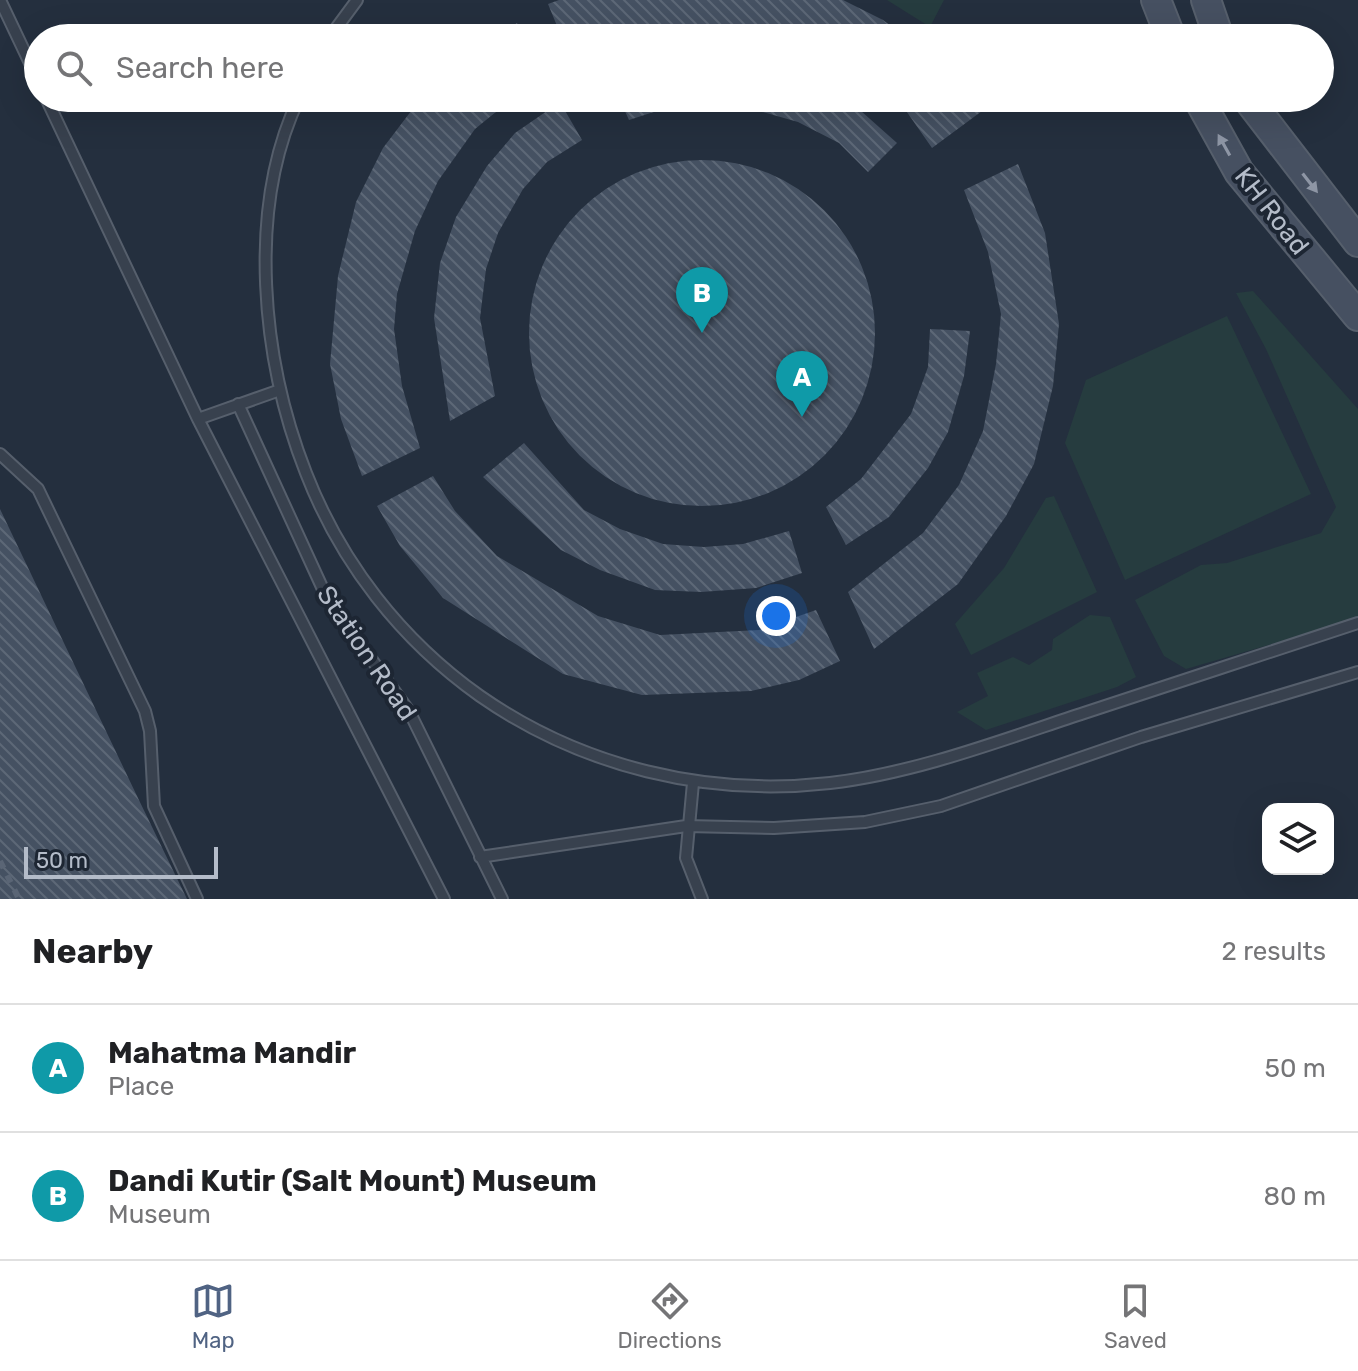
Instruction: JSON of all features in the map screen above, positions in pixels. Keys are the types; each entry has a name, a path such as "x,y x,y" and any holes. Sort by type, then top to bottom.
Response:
{"main road":[{"path":"1156,0 1165,24"},
{"path":"1206,0 1214,24"},
{"name":"KH Road","path":"1206,112 1239,172 1358,316"},
{"name":"KH Road","path":"1258,112 1358,242"}],"lane":[{"path":"0,0 24,51"},
{"path":"339,24 357,0"},
{"path":"53,112 198,419 444,899"},
{"path":"295,112 272,188 266,261 271,349 287,426 322,514 366,585 445,671 507,715 561,742 614,763 693,783 784,786 831,783 890,772 1016,736 1358,623"},
{"path":"198,419 280,390"},
{"name":"Station Road","path":"238,404 327,598 403,701 502,899"},
{"path":"0,454 38,489 145,711 150,731 154,806 197,899"},
{"path":"480,857 686,826 774,828 865,822 941,806 1141,737 1358,672"},
{"path":"693,783 686,826 686,858 702,899"}],"green space":[{"path":"887,0 944,0 932,24 925,24"},
{"path":"1253,291 1358,409 1358,619 1186,669 1164,656 1135,600 1201,565 1227,563 1321,533 1336,507 1266,349 1236,293"},
{"path":"1227,316 1311,494 1125,580 1065,443 1086,380"},
{"path":"1054,496 1097,592 971,655 955,624 1004,568 1046,498"},
{"path":"1090,615 1110,617 1136,677 1117,687 986,730 957,712 988,696 977,673 1013,657 1029,665 1052,650 1053,639"}],"building":[{"path":"559,0 843,0 888,24 556,24 548,4"},
{"path":"410,112 496,112 475,129 438,181 415,231 397,294 394,329 402,386 420,448 362,476 341,419 330,364 338,276 356,202 383,148"},
{"path":"545,112 566,112 582,140 547,162 523,189 498,233 486,269 480,318 495,396 450,421 434,318 440,263 456,217 487,166 515,133"},
{"path":"625,112 654,112 629,120"},
{"path":"763,112 862,112 897,143 868,172 839,143 798,122"},
{"path":"907,112 981,112 932,148"},
{"path":"702,160 736,163 768,173 798,189 825,210 846,237 862,267 872,299 875,333 872,367 862,399 846,429 825,456 798,477 768,493 736,503 702,506 668,503 636,493 606,477 579,456 558,429 542,399 532,367 529,333 532,299 542,267 558,237 579,210 606,189 636,173 668,163"},
{"path":"1018,164 1045,233 1059,324 1053,386 1034,464 1006,516 958,584 874,649 848,592 923,533 959,485 983,431 996,364 1001,314 988,252 964,190"},
{"path":"930,329 970,331 964,376 948,432 928,468 889,517 846,545 826,507 861,479 911,414 928,367"},
{"path":"524,443 584,510 620,529 663,544 704,547 743,544 789,531 802,573 756,588 701,592 655,590 600,570 561,550 483,477"},
{"path":"433,476 455,511 497,556 598,616 660,635 759,630 816,610 840,661 799,680 751,691 642,695 563,674 443,598 400,546 377,506"},
{"path":"0,509 137,796 187,899 0,899"}],"railway":[{"path":"0,861 19,899"}],"place":[{"name":"Dandi Kutir (Salt Mount) Museum","path":"702,333"},
{"name":"Mahatma Mandir","path":"802,417"}]}
